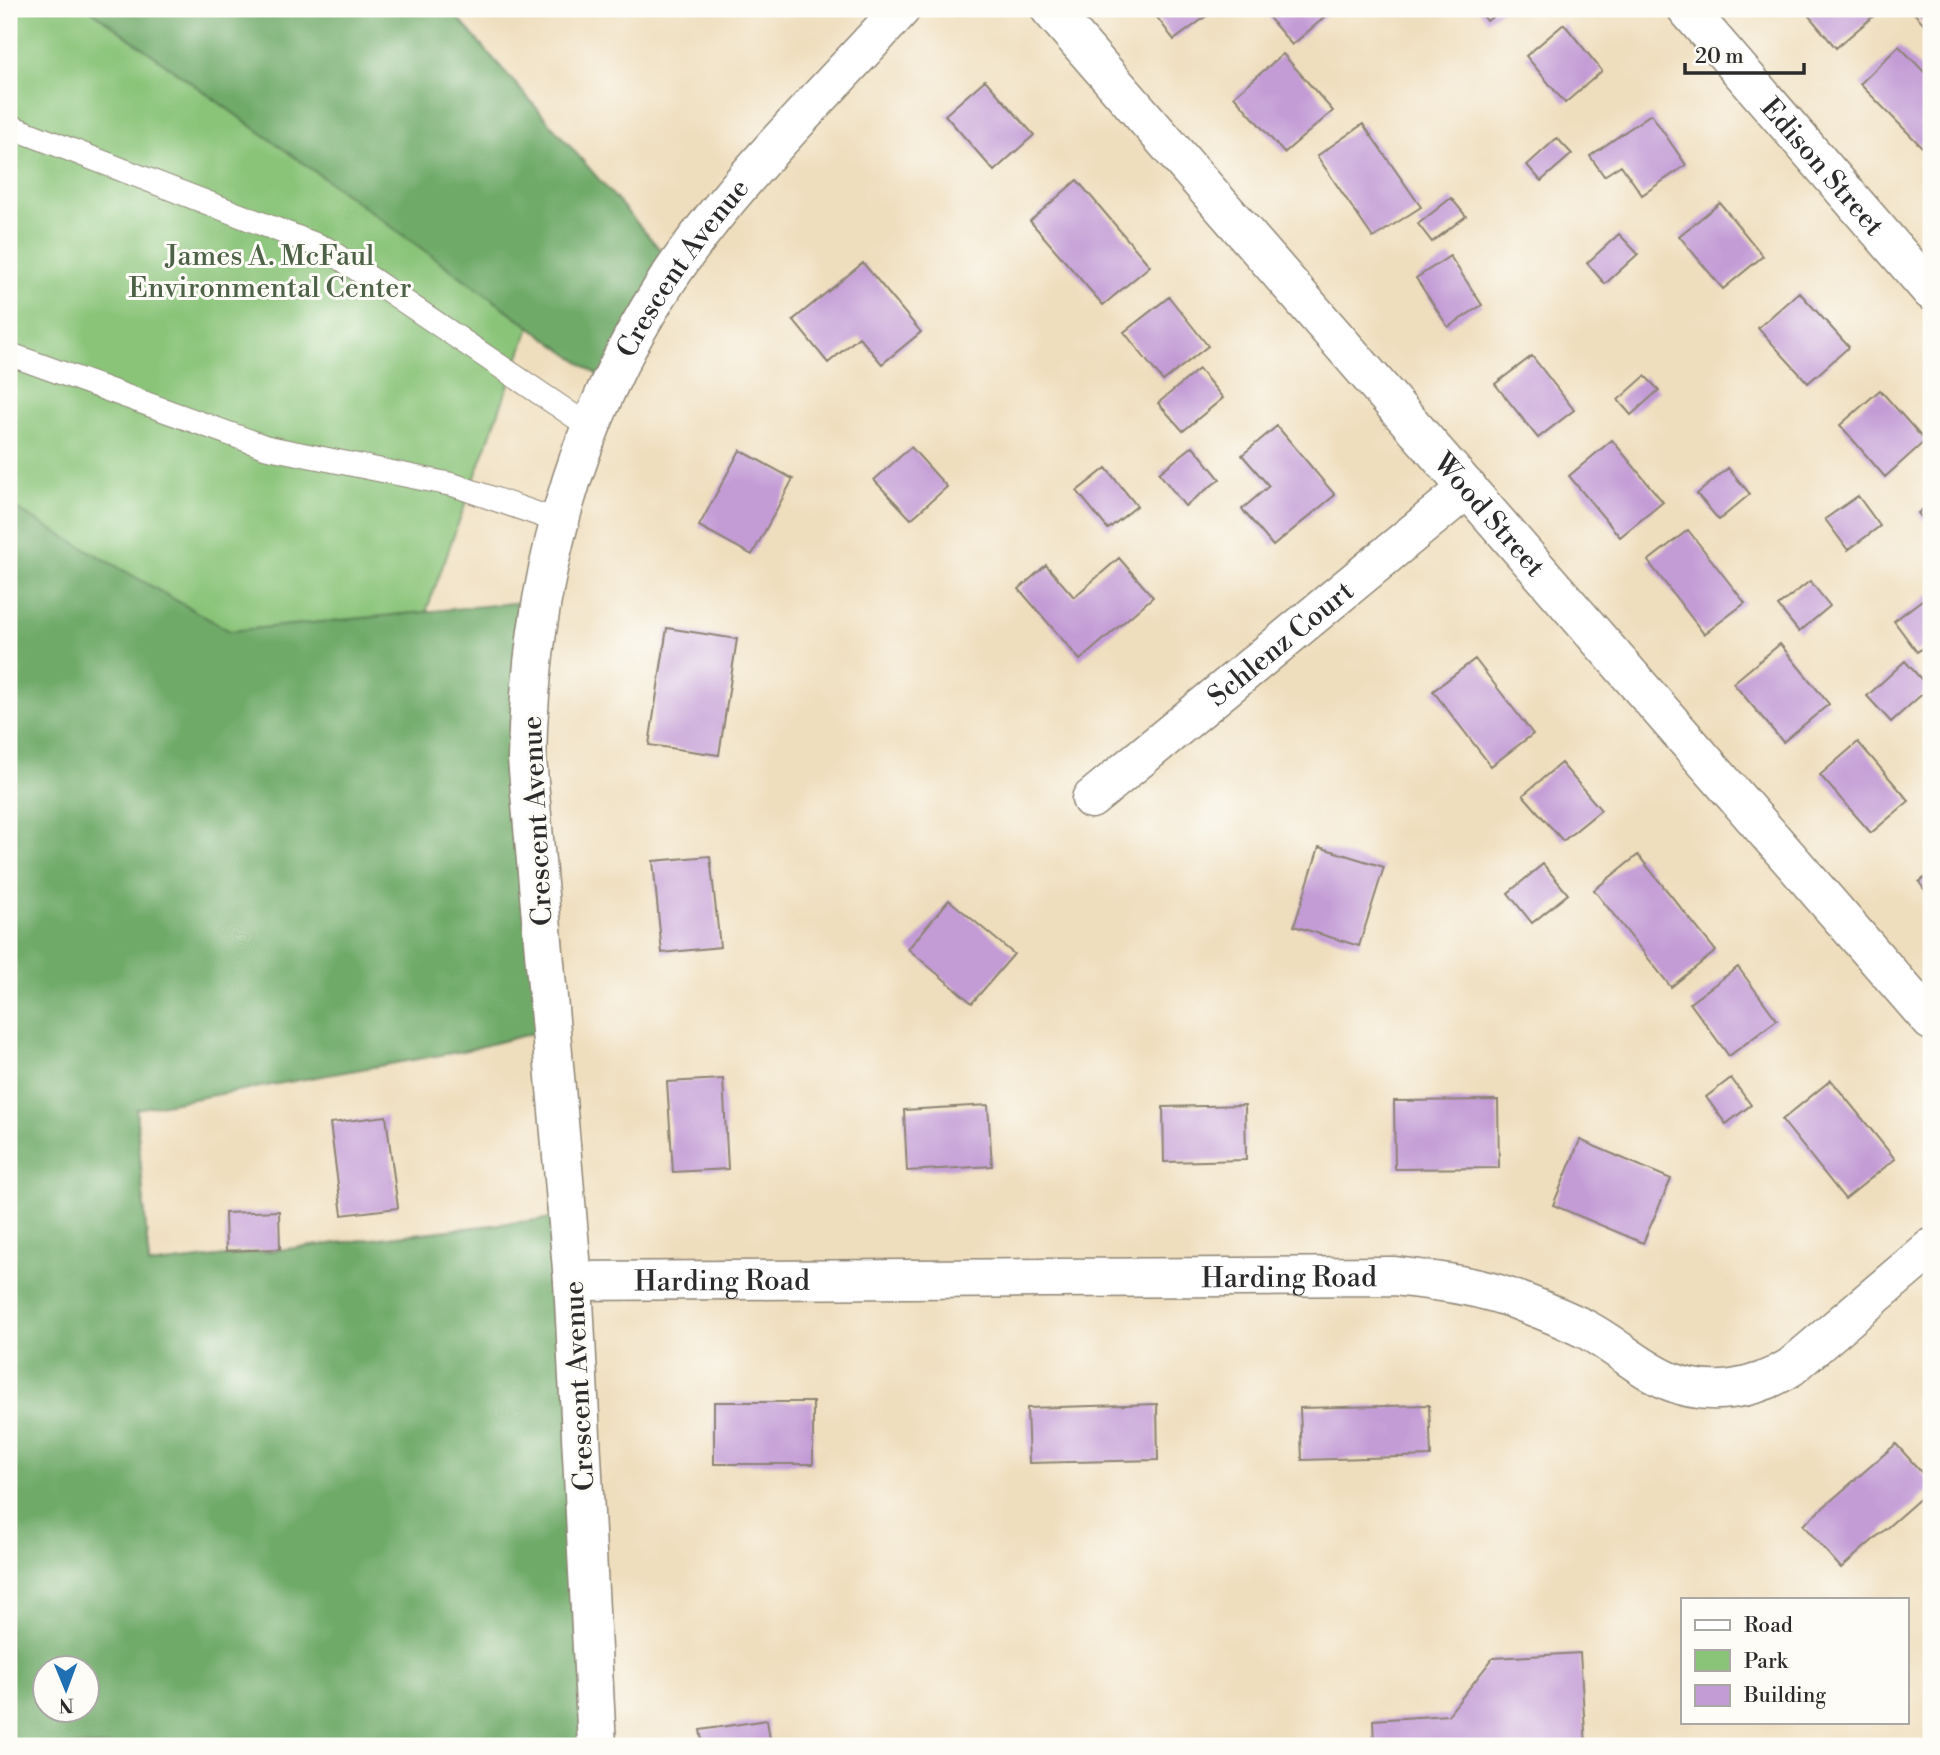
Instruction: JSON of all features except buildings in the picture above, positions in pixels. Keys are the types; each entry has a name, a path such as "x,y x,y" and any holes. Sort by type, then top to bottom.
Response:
{"street":[{"name":"Wood Street","path":"1050,9 1931,1021"},
{"name":"Edison Street","path":"1687,9 1931,291"},
{"name":"Crescent Avenue","path":"597,1746 573,1281 527,759 528,710 536,622 558,521 590,427 614,371 666,282 718,211 887,13"},
{"name":"Schlenz Court","path":"1091,799 1468,488"},
{"name":"Harding Road","path":"573,1281 1394,1276 1458,1284 1521,1301 1588,1331 1668,1381 1704,1390 1738,1390 1777,1376 1791,1367 1931,1248"}],"lane":[{"path":"9,126 327,249 590,427"},
{"path":"9,354 266,447 454,485 558,521"}],"green space":[{"name":"James A. McFaul Environmental Center","path":"9,9 450,9 588,167 399,686 136,1109 149,1265 509,1223 498,1746 9,1746"},
{"path":"89,9 450,9 680,272 607,382"},
{"name":"James A. McFaul Environmental Center","path":"9,505 230,631 533,601 549,1029 463,1051 136,1109 149,1265 580,1215 604,1746 9,1746"}]}
